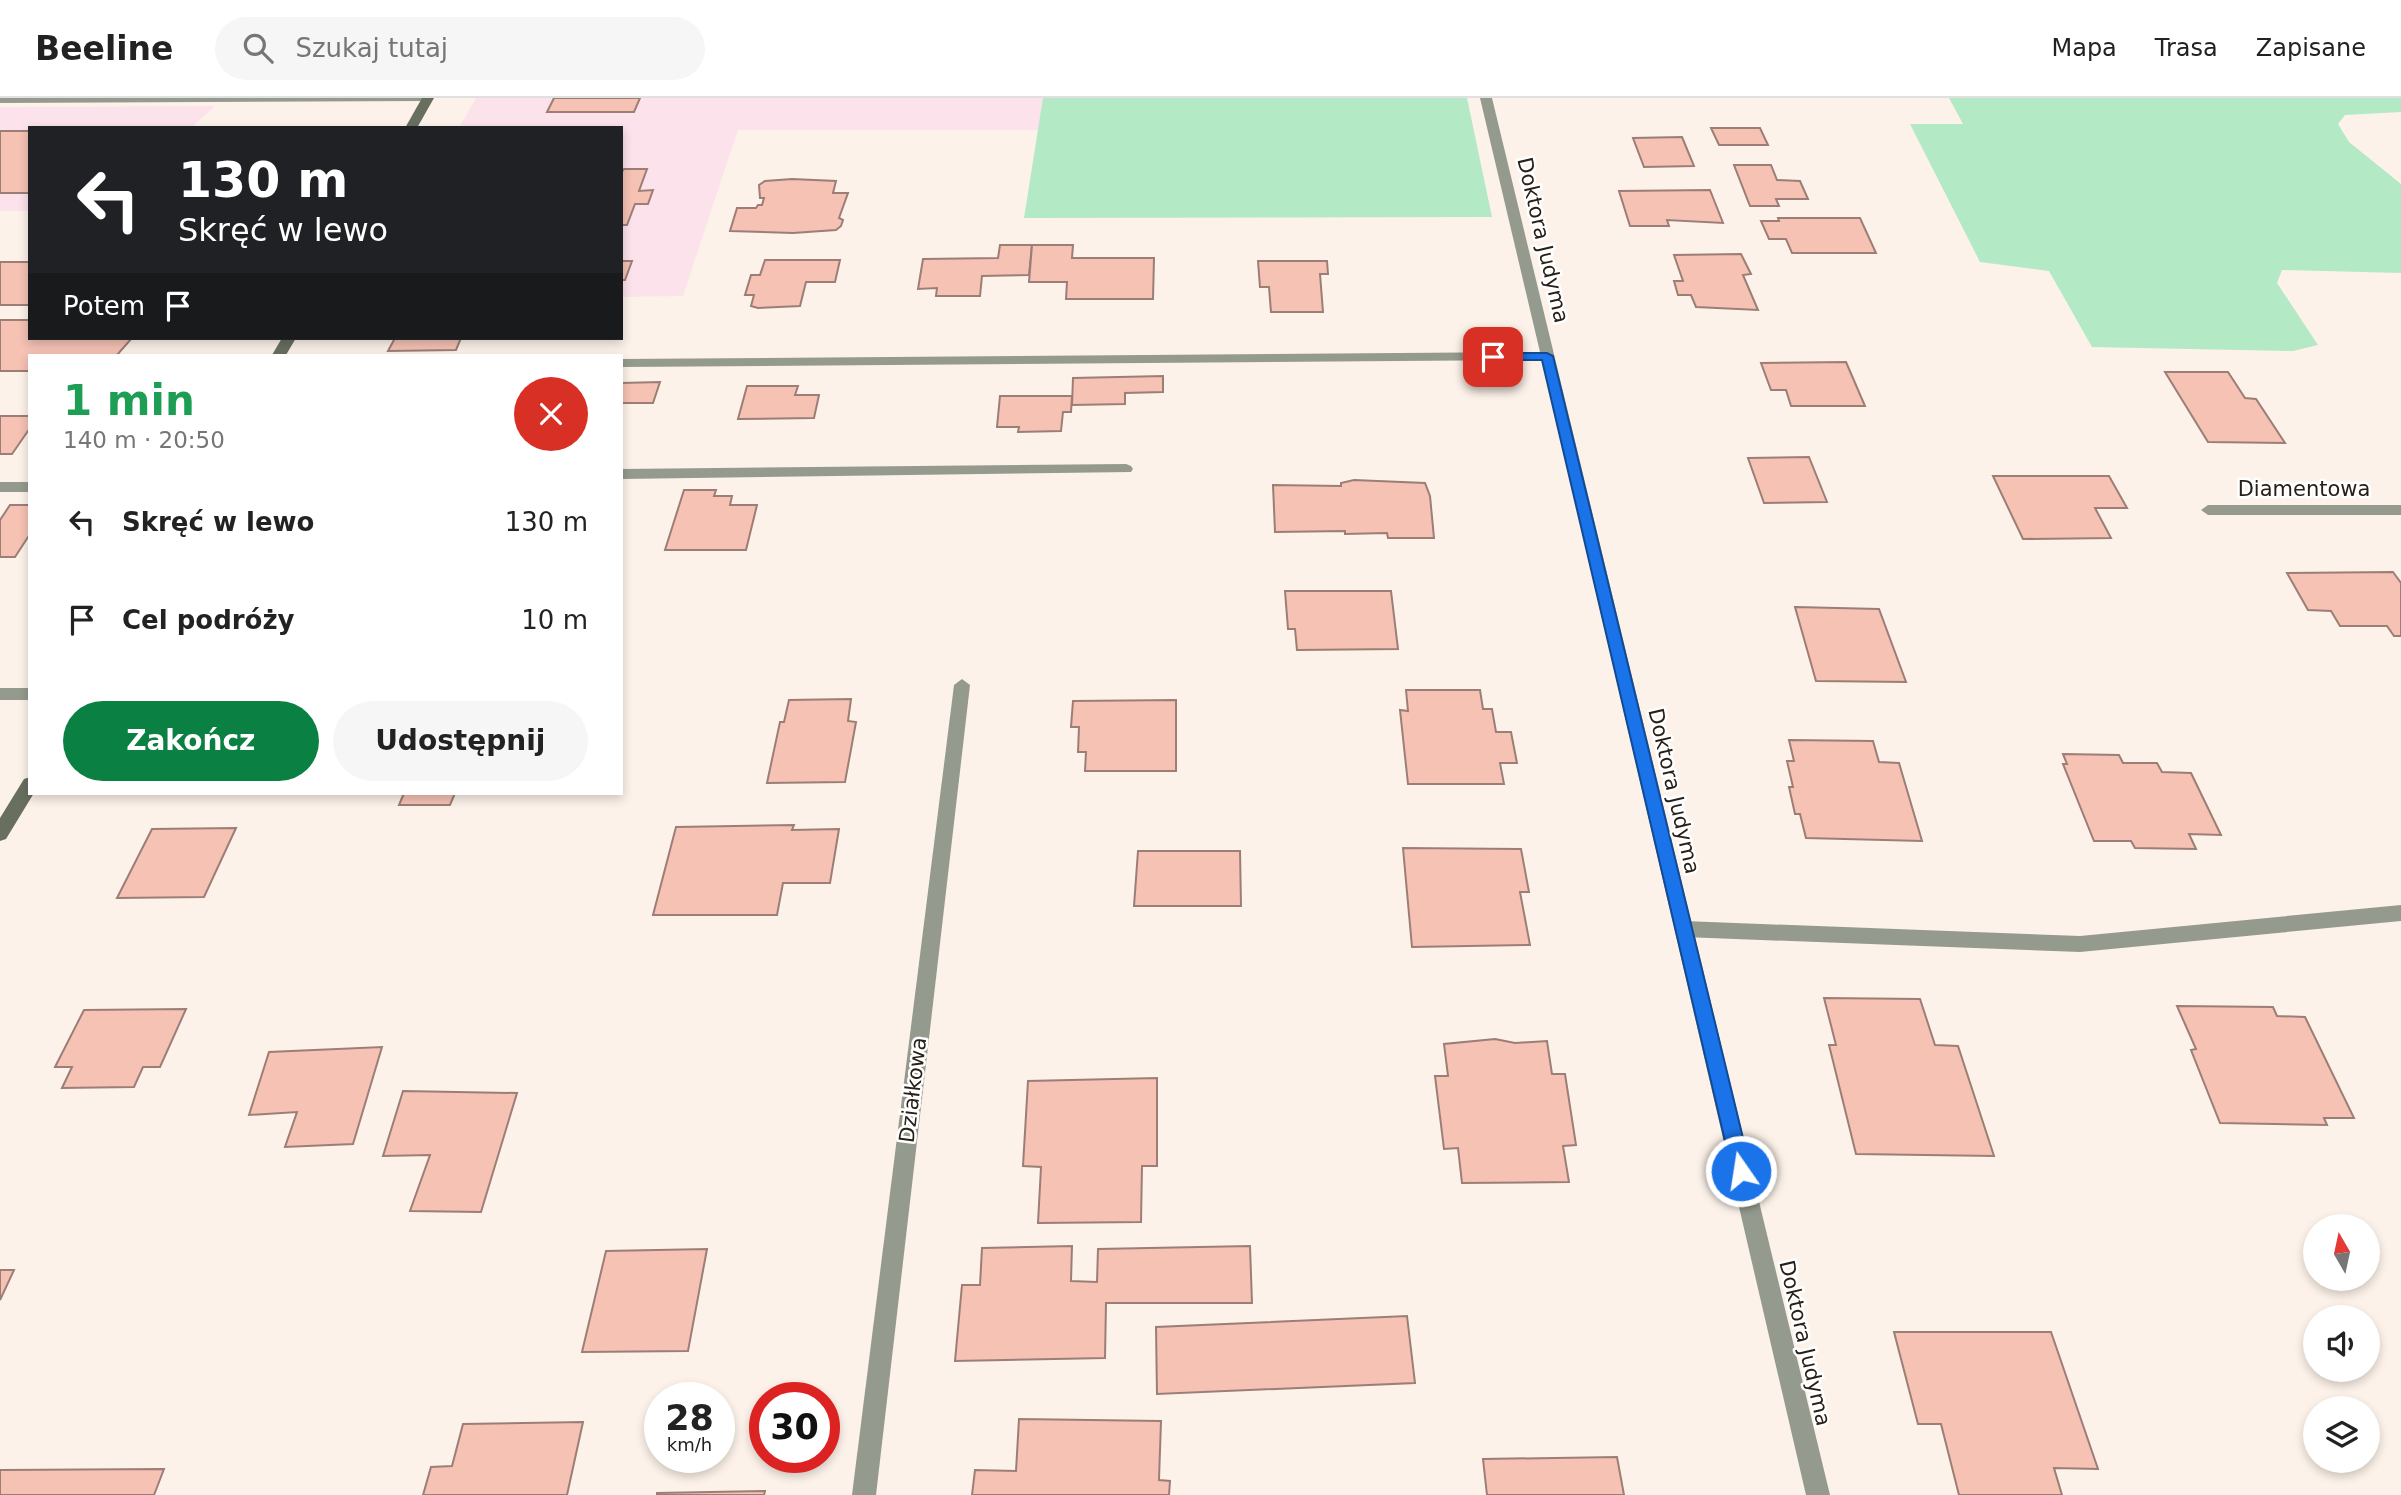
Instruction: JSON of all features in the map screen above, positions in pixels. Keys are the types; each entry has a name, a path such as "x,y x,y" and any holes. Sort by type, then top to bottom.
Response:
{"street":[{"path":"0,100 426,98 412,126"},
{"name":"Doktora Judyma","path":"1486,98 1818,1495"},
{"path":"623,363 1547,356"},
{"path":"623,474 1126,469"},
{"path":"0,487 28,487"},
{"name":"Diamentowa","path":"2208,510 2401,510"},
{"name":"Działkowa","path":"864,1495 962,685"},
{"path":"0,694 28,694"},
{"path":"0,834 28,787"},
{"path":"1684,929 2080,944 2401,914"}],"shaded area":[{"path":"476,98 1043,98 1039,130 738,130 683,296 623,297 623,126 460,126"},
{"path":"215,106 193,126 28,126 28,211 0,211 0,107"}],"green space":[{"path":"1043,98 1467,98 1492,217 1024,218"},
{"path":"1949,98 2401,98 2401,112 2345,115 2338,124 2349,142 2401,184 2401,273 2282,270 2277,283 2318,345 2293,351 2092,347 2049,271 1980,262 1910,124 1963,124"}],"building":[{"path":"554,98 640,98 634,112 547,112"},
{"path":"1711,128 1760,128 1768,145 1719,145"},
{"path":"0,131 28,131 28,193 0,193"},
{"path":"1682,137 1694,166 1644,167 1633,138"},
{"path":"1734,165 1771,165 1777,180 1800,181 1808,199 1776,199 1779,206 1750,206"},
{"path":"647,169 639,191 653,190 648,204 635,204 627,225 623,225 623,170"},
{"path":"765,181 836,181 833,193 848,193 839,218 843,220 841,226 836,230 793,233 730,231 737,208 756,208 762,205 764,198 760,198 759,185"},
{"path":"1710,190 1723,223 1667,220 1669,226 1630,226 1619,191"},
{"path":"1778,218 1860,218 1876,253 1792,253 1786,239 1769,239 1761,221 1779,221"},
{"path":"1000,245 1032,245 1029,275 982,276 980,296 936,296 937,288 918,289 923,259 998,258"},
{"path":"1032,245 1073,245 1072,258 1154,258 1153,299 1066,299 1067,282 1029,282"},
{"path":"1741,254 1751,274 1743,275 1758,310 1696,307 1691,295 1678,295 1674,281 1683,281 1674,255"},
{"path":"765,260 840,260 835,282 806,282 800,306 758,308 751,306 754,295 745,295 751,275 760,275"},
{"path":"623,261 632,261 625,280"},
{"path":"1258,261 1327,261 1328,274 1320,274 1323,312 1271,312 1269,287 1260,287"},
{"path":"0,262 28,262 28,305 0,305"},
{"path":"0,320 28,320 28,340 130,340 118,354 28,354 28,371 0,371"},
{"path":"394,340 460,340 456,350 388,351"},
{"path":"1846,362 1865,406 1791,406 1786,390 1771,390 1761,363"},
{"path":"2165,372 2228,372 2245,398 2256,399 2285,443 2208,442"},
{"path":"1163,376 1163,392 1125,393 1125,404 1072,405 1073,378"},
{"path":"660,382 653,403 623,403 623,383"},
{"path":"747,386 798,386 795,395 819,395 814,418 738,419"},
{"path":"1000,396 1072,396 1071,412 1063,412 1061,431 1018,432 1019,427 997,427"},
{"path":"0,416 28,416 28,431 12,454 0,454"},
{"path":"1809,457 1827,502 1764,503 1748,458"},
{"path":"1993,476 2109,476 2127,508 2095,508 2111,538 2023,539"},
{"path":"1354,480 1425,483 1430,496 1434,538 1388,538 1387,533 1345,534 1345,531 1275,532 1273,485 1341,486 1341,483"},
{"path":"684,490 716,490 714,496 732,496 730,505 757,505 746,550 665,550"},
{"path":"10,505 28,505 28,537 15,557 0,557 0,520"},
{"path":"2393,572 2401,583 2401,636 2394,636 2387,626 2340,626 2331,611 2308,610 2287,573"},
{"path":"1285,591 1391,591 1398,649 1297,650 1295,629 1288,629"},
{"path":"1795,607 1879,609 1906,682 1816,681"},
{"path":"1406,690 1480,690 1483,709 1492,709 1496,732 1511,732 1517,763 1500,763 1504,784 1408,784 1400,710 1408,711"},
{"path":"851,699 848,721 856,722 845,782 767,783 780,722 784,722 789,700"},
{"path":"1176,700 1176,771 1085,771 1086,752 1078,752 1079,727 1071,727 1073,701"},
{"path":"1789,740 1873,741 1879,762 1899,763 1922,841 1806,838 1800,814 1795,814 1789,787 1793,787 1787,761 1794,761"},
{"path":"2063,754 2119,755 2123,763 2157,763 2162,772 2191,773 2221,835 2189,834 2196,849 2135,848 2131,841 2094,841 2063,764 2067,764"},
{"path":"403,795 454,795 450,805 399,805"},
{"path":"794,825 792,830 839,829 830,883 783,883 777,915 653,915 676,827"},
{"path":"236,828 204,897 117,898 152,829"},
{"path":"1403,848 1521,849 1529,892 1520,892 1530,945 1412,947"},
{"path":"1138,851 1240,851 1241,906 1134,906"},
{"path":"1824,998 1920,999 1935,1045 1958,1046 1994,1156 1856,1154 1829,1045 1836,1045"},
{"path":"2177,1006 2273,1007 2277,1016 2305,1017 2354,1118 2324,1118 2327,1125 2220,1123 2191,1050 2196,1049"},
{"path":"186,1009 160,1067 143,1067 134,1087 62,1088 72,1067 55,1067 84,1010"},
{"path":"1495,1039 1515,1043 1547,1041 1552,1074 1565,1074 1576,1145 1563,1146 1569,1182 1462,1183 1458,1148 1444,1149 1435,1076 1448,1076 1444,1044"},
{"path":"382,1047 353,1144 285,1147 297,1112 249,1115 269,1052"},
{"path":"1157,1078 1157,1166 1142,1166 1141,1222 1038,1223 1041,1167 1023,1166 1028,1081"},
{"path":"403,1091 517,1093 481,1212 410,1211 430,1155 383,1156"},
{"path":"1072,1246 1071,1281 1097,1282 1098,1249 1250,1246 1252,1303 1106,1303 1105,1358 955,1361 962,1285 980,1285 982,1248"},
{"path":"707,1249 688,1351 582,1352 606,1251"},
{"path":"0,1270 14,1270 0,1300"},
{"path":"1407,1316 1415,1383 1157,1394 1156,1327"},
{"path":"1894,1332 2051,1332 2098,1469 2054,1468 2062,1495 1959,1495 1941,1424 1918,1424"},
{"path":"1019,1419 1161,1421 1159,1480 1170,1481 1169,1495 972,1495 975,1470 1016,1471"},
{"path":"583,1422 567,1495 423,1495 431,1467 452,1466 463,1424"},
{"path":"1617,1457 1624,1495 1487,1495 1483,1459"},
{"path":"164,1469 154,1495 0,1495 0,1470"},
{"path":"765,1491 764,1495 657,1495 657,1493"}],"route":[{"path":"1493,357 1547,356 1741,1171"}]}
